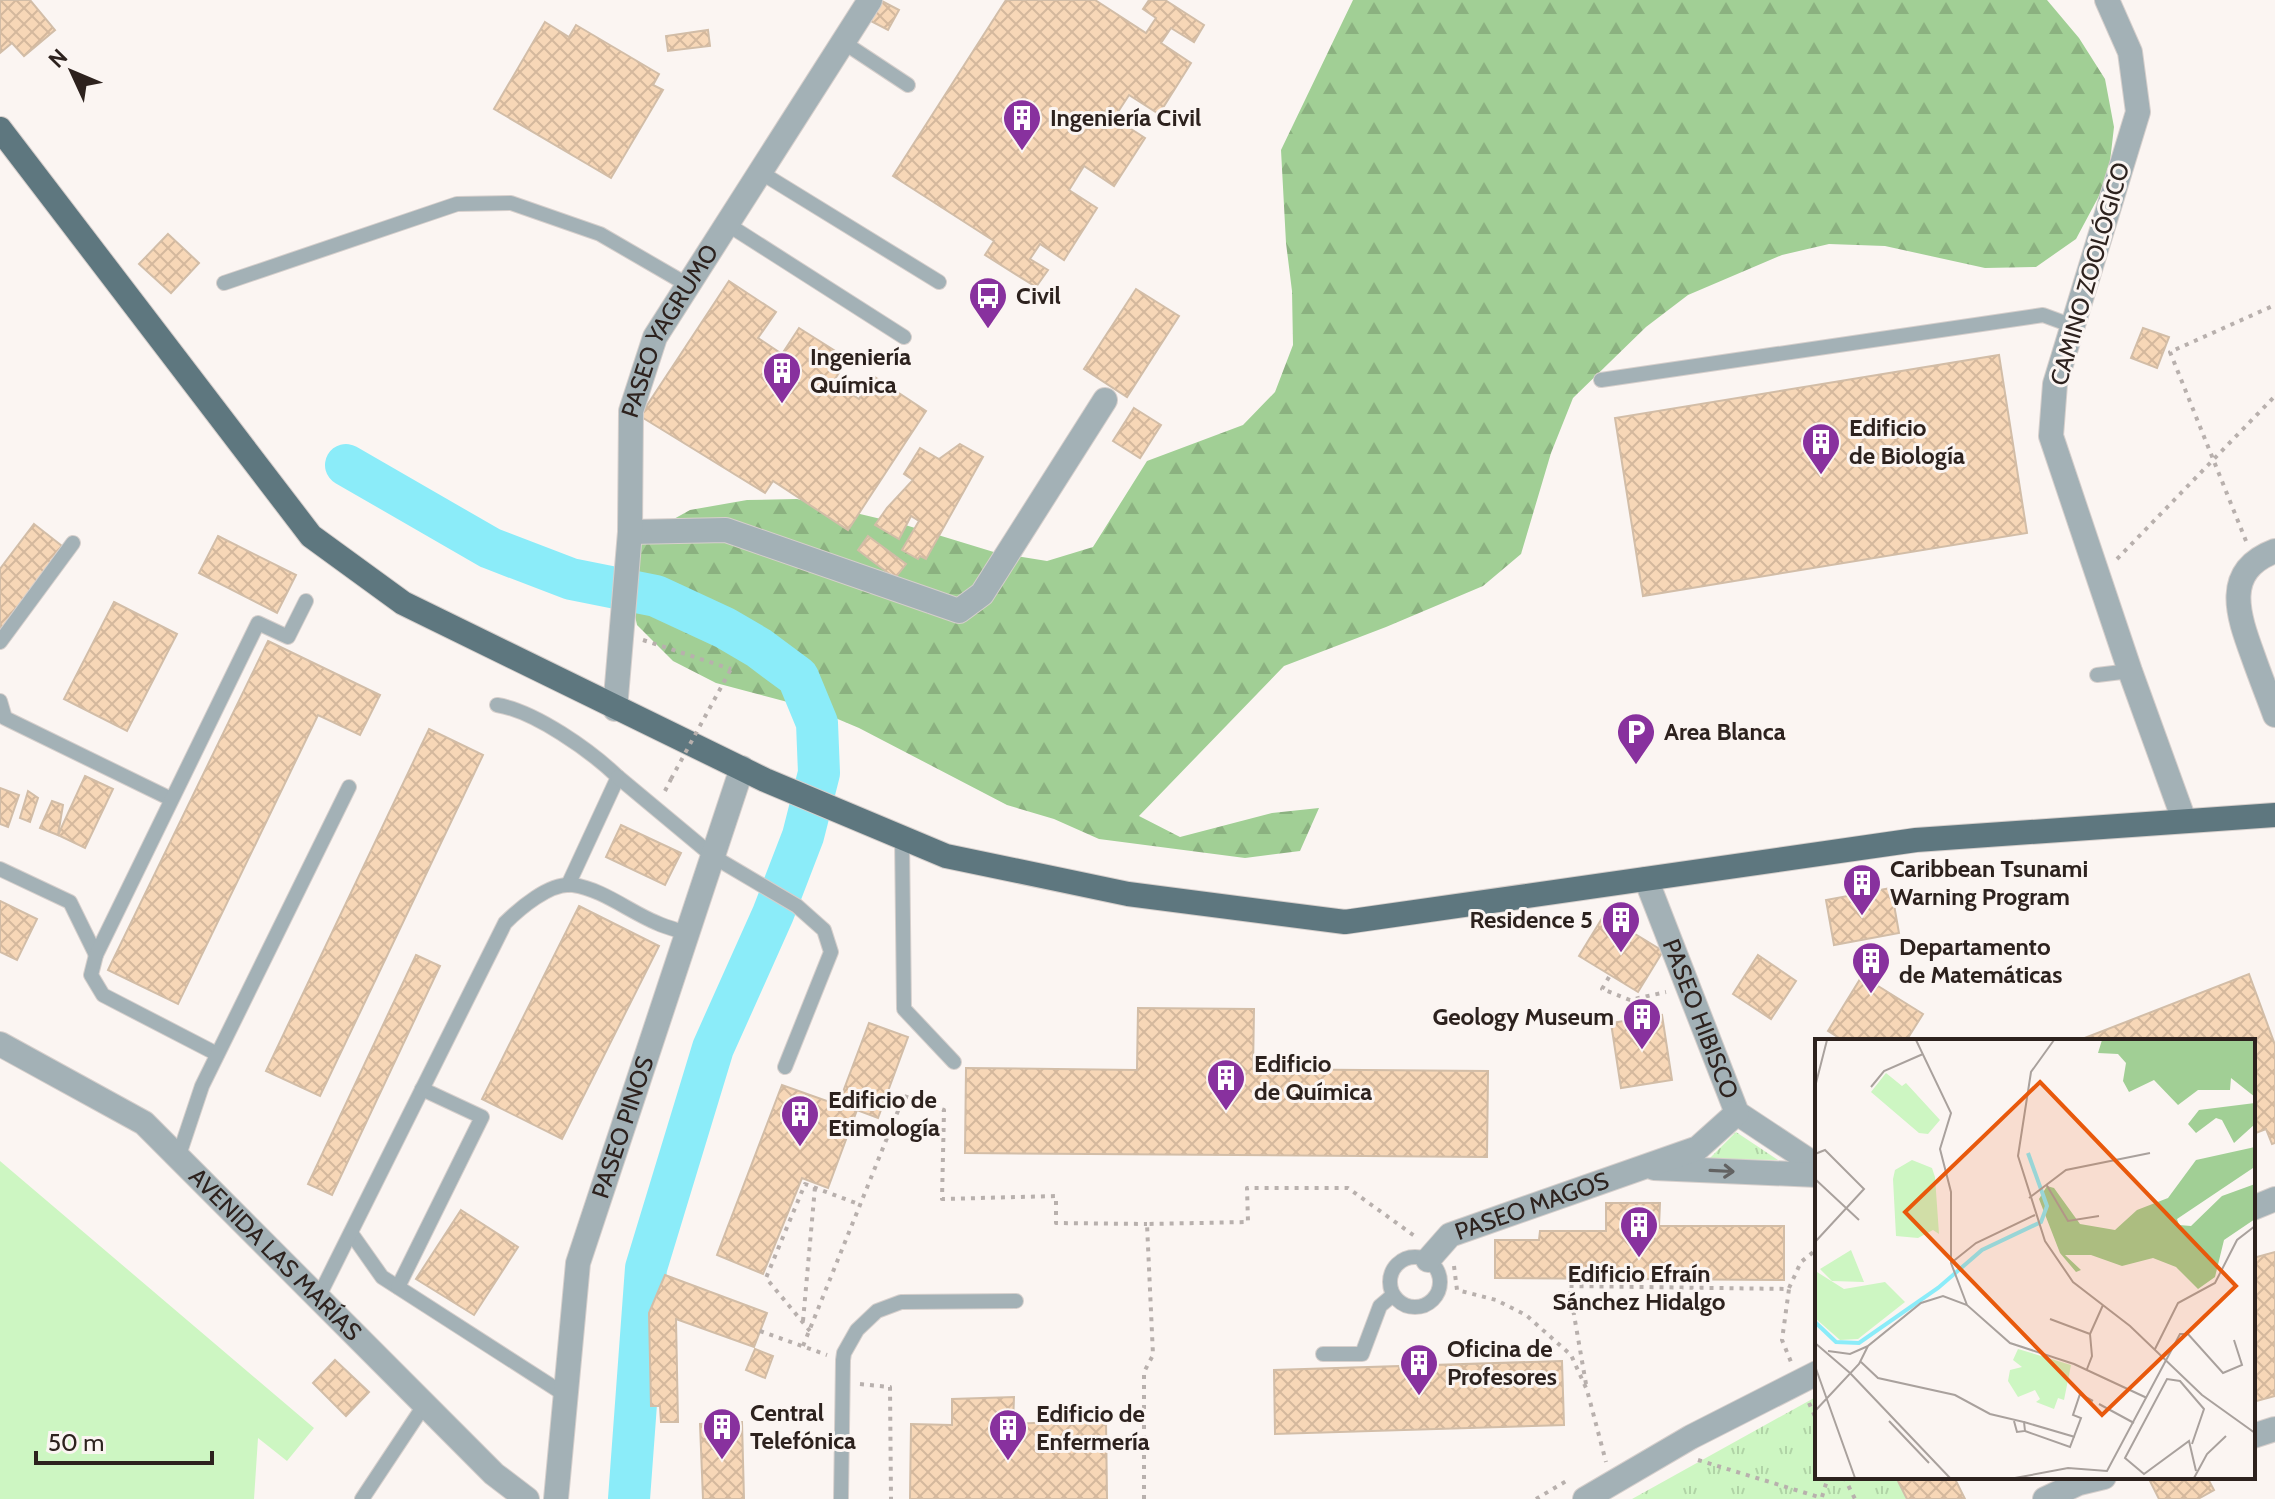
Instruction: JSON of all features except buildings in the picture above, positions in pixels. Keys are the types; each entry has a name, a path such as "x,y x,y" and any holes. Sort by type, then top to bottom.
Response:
{"main road":[{"path":"0,129 311,536 403,603 765,780 946,856 1128,894 1345,922 1916,840 2275,815"}],"street":[{"name":"PASEO YAGRUMO","path":"615,709 630,532 631,411 655,337 870,0"},
{"name":"CAMINO ZOOLÓGICO","path":"2107,0 2130,52 2138,112 2055,384 2051,436 2184,820"},
{"path":"630,532 726,530 959,611 982,594 1105,400"},
{"path":"2265,556 2243,575 2237,595 2238,616 2275,715"},
{"name":"PASEO PINOS","path":"556,1499 578,1263 742,768"},
{"name":"PASEO HIBISCO","path":"1646,879 1737,1113 1815,1165"},
{"name":"AVENIDA LAS MARÍAS","path":"0,1044 144,1123 494,1474 527,1499"},
{"name":"PASEO MAGOS","path":"1432,1255 1450,1235 1698,1148 1737,1113"},
{"name":"PASEO MAGOS","path":"1644,1168 1815,1175"},
{"path":"2255,1207 2275,1199"},
{"path":"1585,1499 1691,1437 1808,1385"},
{"path":"2255,1435 2275,1429"},
{"path":"2045,1499 2096,1479"}],"lane":[{"path":"843,42 908,85"},
{"path":"760,172 939,282"},
{"path":"224,283 457,204 511,203 600,234 688,285"},
{"path":"727,224 904,337"},
{"path":"1601,380 2043,315 2073,326"},
{"path":"0,642 73,543"},
{"path":"217,1054 103,995 91,975 96,955 258,623 288,637 306,601"},
{"path":"2097,675 2130,671"},
{"path":"0,701 5,718 171,799"},
{"path":"497,705 548,726 596,755 714,857 797,906 824,930 831,952 785,1067"},
{"path":"568,885 618,777"},
{"path":"178,1158 202,1086 349,787"},
{"path":"902,837 904,1009 954,1062"},
{"path":"0,869 70,902 96,955"},
{"path":"318,1298 505,923 522,905 568,885 599,894 656,923 686,933"},
{"path":"398,1287 482,1117 422,1089"},
{"path":"351,1233 382,1277 567,1396"},
{"path":"1432,1255 1439,1273 1440,1290 1430,1304 1413,1309 1397,1302 1388,1284 1395,1264 1411,1256 1432,1255"},
{"path":"1323,1354 1362,1354 1380,1306 1393,1295"},
{"path":"841,1499 844,1353 857,1330 877,1311 901,1302 1016,1301"},
{"path":"362,1499 425,1404"}],"path":[{"path":"2164,350 2170,352 2275,305"},
{"path":"2170,352 2214,459 2265,556"},
{"path":"2099,578 2275,396"},
{"path":"622,628 731,669 671,779"},
{"path":"1609,977 1602,989 1630,1000 1673,990"},
{"path":"803,1346 904,1096 944,1110 942,1199 1056,1196 1056,1223 1248,1222 1247,1188 1348,1188 1432,1255 1453,1262 1457,1290 1506,1305 1526,1315 1557,1341 1571,1355 1587,1390"},
{"path":"810,1331 766,1278 805,1184 861,1205"},
{"path":"803,1323 815,1187"},
{"path":"1144,1499 1144,1372 1153,1355 1147,1224"},
{"path":"1815,1251 1801,1262 1789,1289 1782,1340 1808,1385 1815,1413"},
{"path":"1612,1483 1587,1390 1569,1286 1789,1289"},
{"path":"1696,1459 1822,1498"},
{"path":"1845,1479 1855,1499"}],"green space":[{"path":"1353,0 2047,0 2079,38 2105,79 2114,127 2108,179 2076,239 2036,267 1985,268 1885,246 1829,244 1782,255 1688,295 1646,327 1573,398 1551,453 1521,554 1483,586 1284,666 1139,816 1180,837 1272,813 1319,808 1300,851 1245,858 1099,839 1054,819 1007,805 859,728 814,709 716,683 673,661 637,625 627,579 645,535 690,510 747,500 797,499 902,524 997,553 1047,561 1093,547 1147,461 1243,425 1275,392 1293,345 1281,150"},
{"path":"1736,1132 1778,1160 1709,1159"},
{"path":"0,1161 314,1428 287,1461 258,1438 254,1499 0,1499"},
{"path":"1814,1398 1815,1479 1897,1479 1907,1499 1632,1499"}],"waterway":[{"path":"346,465 490,548 571,579 656,596 725,628 798,677 817,723 819,773 803,836 773,914 713,1048 646,1268 629,1499"}],"place":[{"name":"Ingeniería Civil","path":"1022,152"},
{"name":"Civil","path":"988,330"},
{"name":"Ingeniería Química","path":"782,405"},
{"name":"Edificio de Biología","path":"1821,476"},
{"name":"Area Blanca","path":"1636,766"},
{"name":"Caribbean Tsunami Warning Program","path":"1862,917"},
{"name":"Residence 5","path":"1621,954"},
{"name":"Departamento de Matemáticas","path":"1871,995"},
{"name":"Geology Museum","path":"1642,1051"},
{"name":"Edificio de Química","path":"1226,1112"},
{"name":"Edificio de Etimología","path":"800,1148"},
{"name":"Edificio Efraín Sánchez Hidalgo","path":"1639,1259"},
{"name":"Oficina de Profesores","path":"1419,1397"},
{"name":"Central Telefónica","path":"722,1461"},
{"name":"Edificio de Enfermería","path":"1008,1462"}]}
